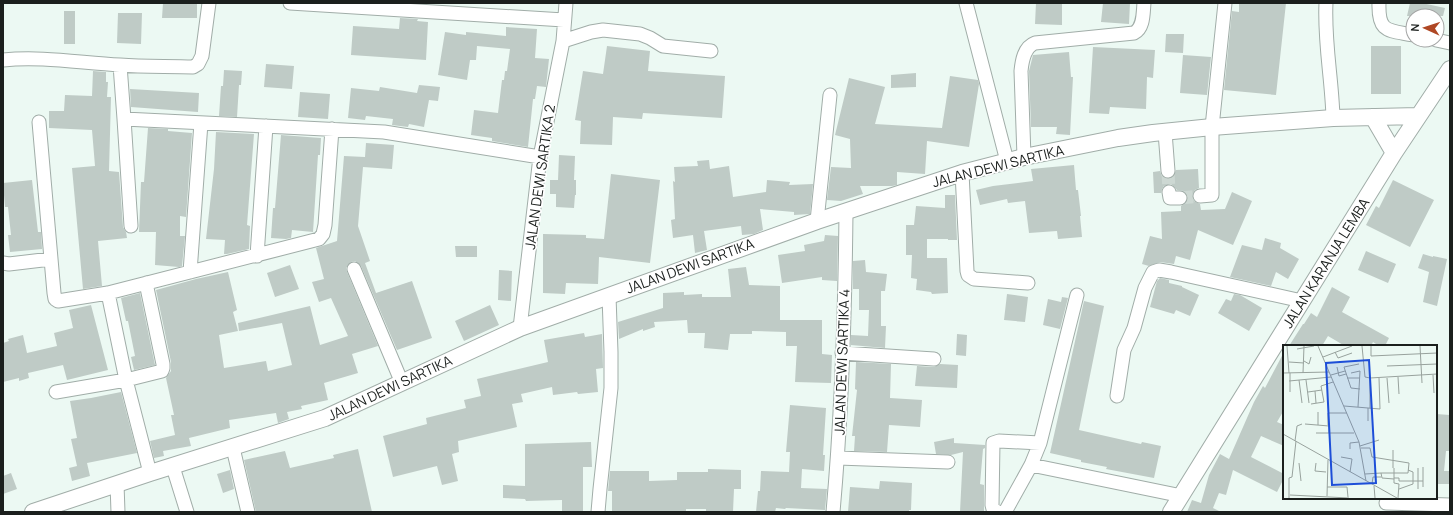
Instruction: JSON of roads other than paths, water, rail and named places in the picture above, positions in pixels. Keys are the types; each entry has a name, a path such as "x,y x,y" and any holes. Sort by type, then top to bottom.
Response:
{"main road":[{"name":"JALAN KARANJA LEMBA","path":"1171,512 1394,153 1450,69"},
{"name":"JALAN DEWI SARTIKA","path":"33,512 150,473 325,418 520,328 817,221 962,173 1024,157 1118,138 1164,132 1333,118 1418,116"},
{"path":"1372,117 1394,153"}],"street":[{"path":"3,60 65,60 120,65 193,67 202,59 210,3"},
{"path":"290,3 424,7 564,20"},
{"name":"JALAN DEWI SARTIKA 2","path":"520,328 540,157 563,41 566,3"},
{"path":"966,3 1008,162"},
{"path":"1024,157 1021,71 1022,61 1026,51 1035,43 1137,32 1142,23 1144,3"},
{"path":"1200,196 1212,195 1212,127 1226,3"},
{"path":"1326,3 1324,24 1332,88 1333,118"},
{"path":"1379,3 1378,12 1383,28 1405,34"},
{"path":"563,41 591,32 603,30 646,36 663,46 711,51"},
{"path":"120,65 131,226"},
{"path":"817,221 830,95"},
{"path":"124,119 202,124 332,129 400,134 540,157"},
{"path":"39,122 54,293 56,300 108,293 319,239 323,234 325,225 332,129"},
{"path":"190,272 202,124"},
{"path":"257,256 266,126"},
{"path":"1164,132 1168,171"},
{"path":"962,173 968,275 974,278 1028,283"},
{"name":"JALAN DEWI SARTIKA 4","path":"833,512 838,458 845,296 846,212"},
{"path":"3,263 9,264 51,259"},
{"path":"354,269 402,383"},
{"path":"1117,396 1124,350 1134,328 1145,288 1153,272 1159,270 1171,272 1302,301"},
{"path":"56,392 126,380 162,371 163,368 146,283"},
{"path":"108,293 126,380 150,473"},
{"path":"1005,512 1031,466 1040,443 1077,295"},
{"path":"598,512 611,388 609,296"},
{"path":"842,353 934,359"},
{"path":"998,512 993,509 992,506 993,442 1040,443"},
{"path":"233,448 248,512"},
{"path":"838,458 948,462"},
{"path":"1031,466 1182,496"},
{"path":"173,467 187,512"},
{"path":"117,484 118,512"},
{"path":"1386,503 1450,505"}],"tunnel":[{"path":"1168,171 1169,192"},
{"path":"1180,198 1200,196"}]}
